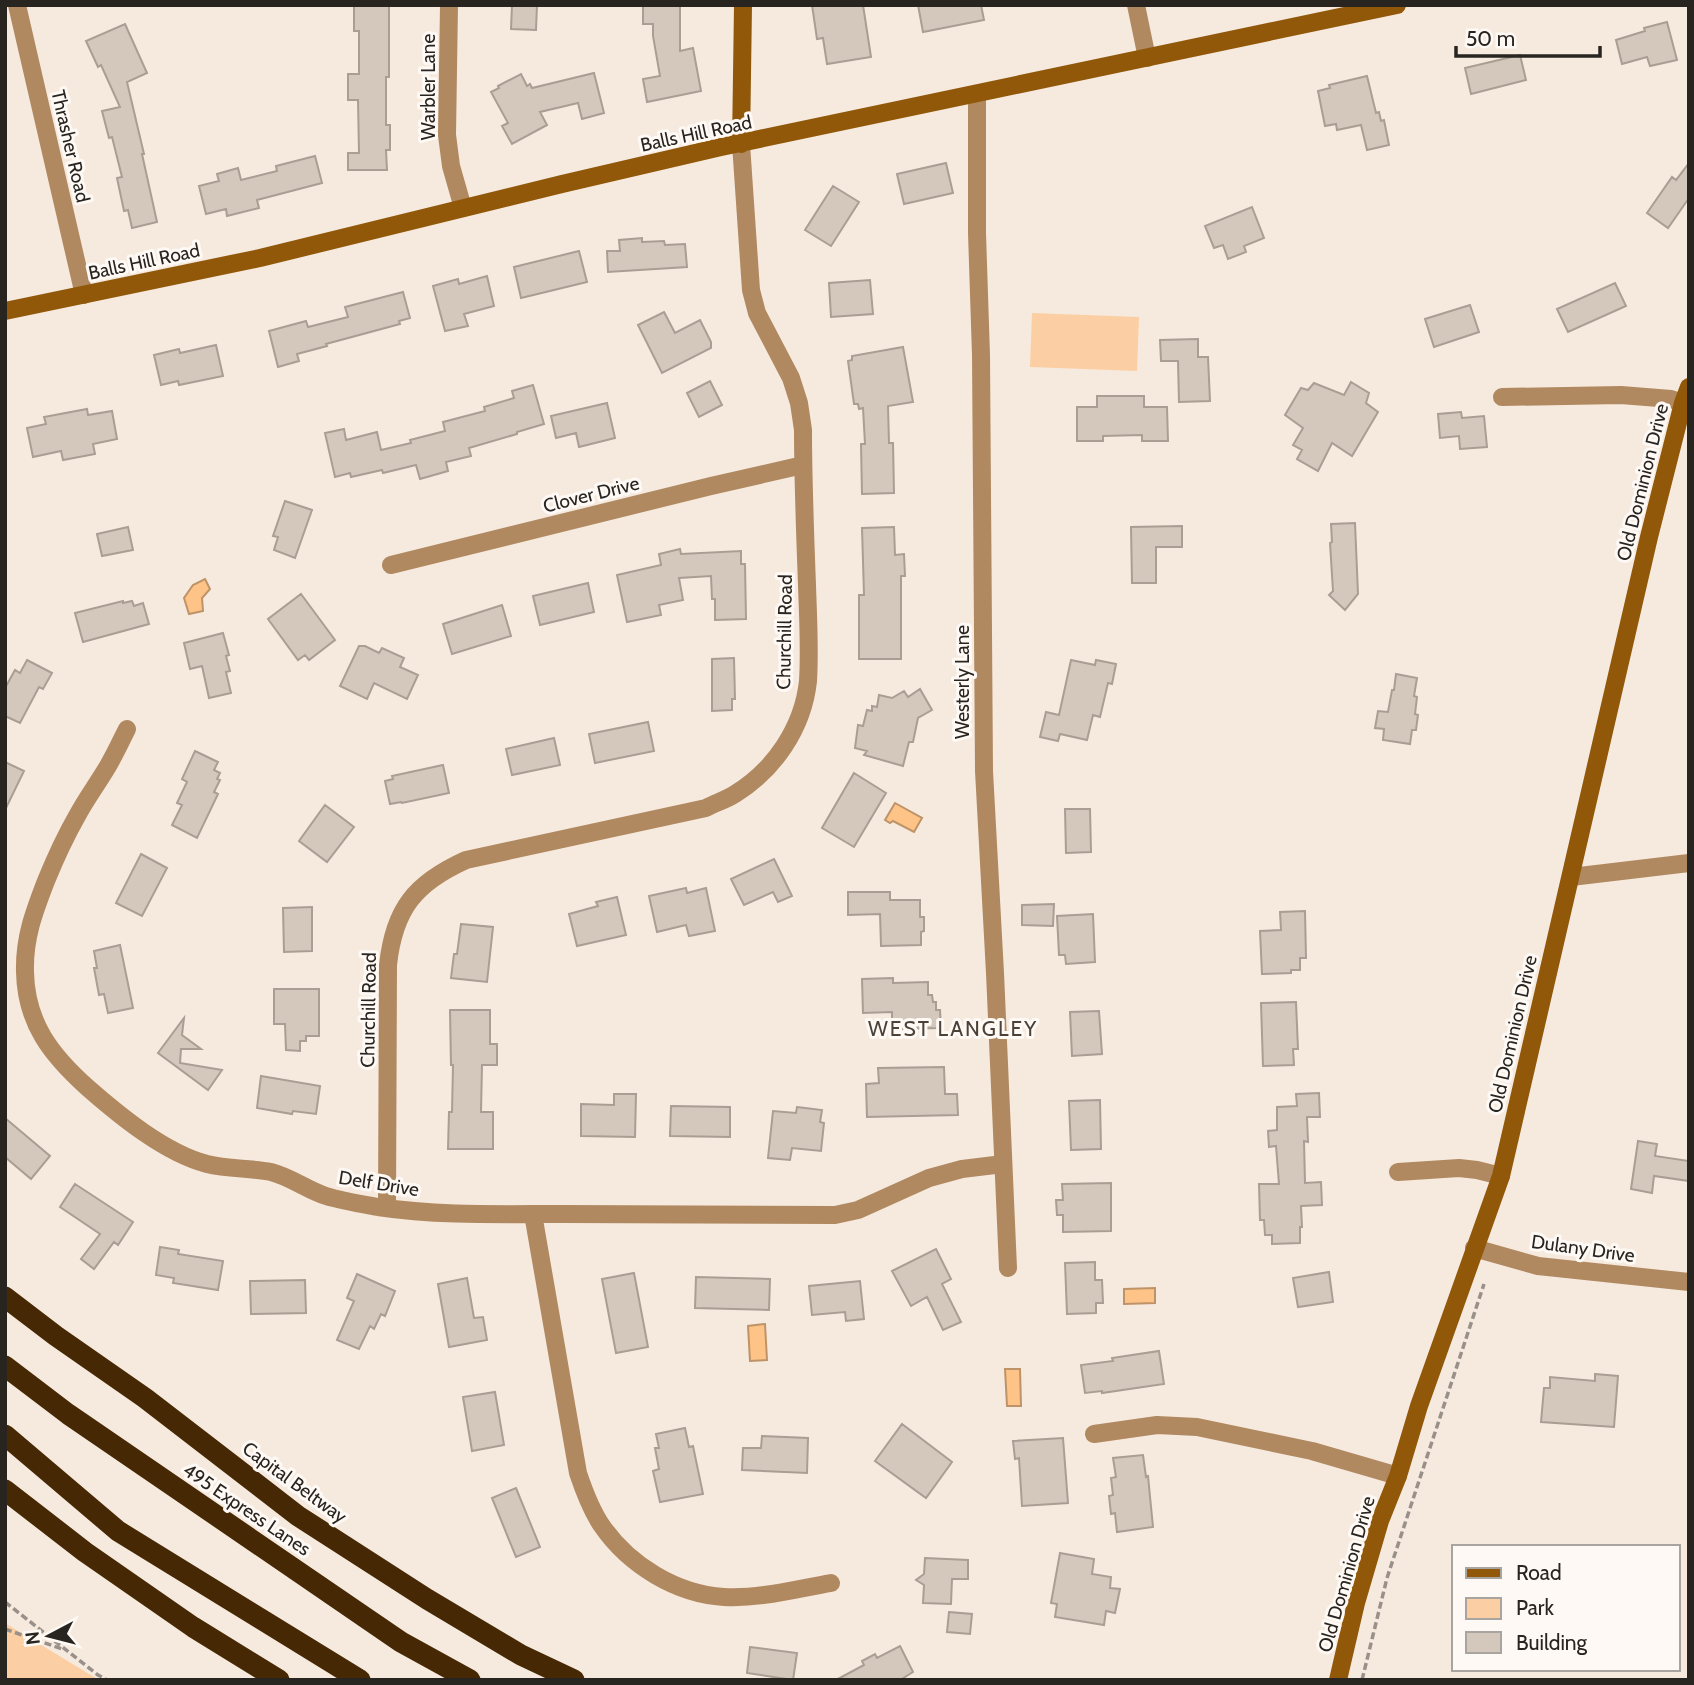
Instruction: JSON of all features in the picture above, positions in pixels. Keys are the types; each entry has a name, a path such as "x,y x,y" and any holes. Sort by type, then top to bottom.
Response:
{"highway":[{"name":"Capital Beltway","path":"5,1297 145,1398 298,1516 427,1599 521,1655 574,1680"},
{"name":"495 Express Lanes","path":"5,1366 68,1414 401,1642 470,1680"},
{"path":"5,1435 118,1531 360,1680"},
{"path":"5,1490 85,1552 193,1627 279,1680"}],"street":[{"name":"Thrasher Road","path":"17,5 84,295"},
{"name":"Warbler Lane","path":"449,5 447,135 463,208"},
{"name":"Churchill Road","path":"387,1208 388,965 390,942 409,901 442,871 466,860 706,808 733,796 775,761 791,737 802,710 808,682 803,430 799,403 791,378 757,313 751,290 741,144 743,5"},
{"path":"1136,5 1147,58"},
{"name":"Balls Hill Road","path":"5,311 260,258 562,184 741,144 1397,5"},
{"name":"Westerly Lane","path":"978,94 977,233 981,355 984,771 1008,1268"},
{"path":"1502,397 1621,395 1671,400 1686,395"},
{"name":"Old Dominion Drive","path":"1338,1680 1356,1603 1380,1521 1501,1176 1647,547 1686,395"},
{"name":"Clover Drive","path":"391,565 803,465"},
{"name":"Delf Drive","path":"127,729 110,764 78,814 57,855 31,918 24,974 29,1007 48,1047 72,1074 97,1096 148,1135 182,1155 208,1164 273,1173 325,1196 387,1208 533,1214 835,1215 858,1210 929,1178 962,1169 1003,1164"},
{"path":"1571,877 1689,863"},
{"path":"1398,1171 1459,1168 1501,1176"},
{"path":"533,1214 578,1473 587,1499 602,1526 621,1549 643,1568 693,1592 724,1597 753,1596 831,1583"},
{"name":"Dulany Drive","path":"1474,1248 1538,1266 1689,1282"},
{"path":"1094,1434 1157,1425 1197,1427 1312,1451 1398,1476"}],"path":[{"path":"1362,1680 1387,1578 1494,1254"},
{"path":"5,1602 107,1680"},
{"path":"5,1629 67,1651"}],"green space":[{"path":"1032,313 1139,317 1137,371 1030,367"},
{"path":"5,1623 99,1680 5,1680"}],"shaded area":[{"path":"205,579 210,589 202,598 203,611 189,614 184,598 193,585"},
{"path":"895,803 922,818 914,832 893,821 890,823 885,820"},
{"path":"1155,1288 1155,1303 1124,1304 1124,1289"},
{"path":"765,1324 767,1360 750,1361 748,1326"},
{"path":"1005,1369 1020,1369 1021,1406 1007,1406"}],"building":[{"path":"354,5 389,5 386,125 390,125 390,150 386,150 387,170 348,170 348,153 359,153 358,100 348,100 348,74 359,74 359,31 354,31"},
{"path":"512,5 537,5 536,30 511,29"},
{"path":"643,5 680,5 680,51 693,48 701,91 647,102 643,79 660,76 653,24 643,24"},
{"path":"812,5 863,5 871,57 827,64 823,38 817,39"},
{"path":"918,5 981,5 984,20 923,32"},
{"path":"1667,22 1677,60 1650,66 1647,57 1622,64 1616,40"},
{"path":"125,24 147,73 127,82 157,222 132,228 128,210 124,211 117,178 122,177 102,111 120,107 101,65 98,67 86,41"},
{"path":"1520,55 1526,80 1471,94 1465,68"},
{"path":"594,73 604,113 582,119 578,103 540,112 547,125 512,144 502,126 508,123 491,92 521,74 527,86 530,84 532,88"},
{"path":"1367,76 1376,113 1379,112 1381,121 1384,120 1389,145 1367,150 1361,125 1337,130 1336,124 1325,126 1318,91 1330,88 1329,85"},
{"path":"315,156 322,183 257,200 259,208 227,216 226,209 206,214 199,186 219,181 217,174 238,168 241,180 277,171 276,166"},
{"path":"946,163 953,193 904,204 897,174"},
{"path":"1689,163 1689,198 1668,228 1647,213 1672,177 1676,180"},
{"path":"833,186 859,202 831,246 805,230"},
{"path":"1252,207 1264,238 1244,246 1246,252 1228,259 1223,245 1214,248 1205,226"},
{"path":"642,238 642,242 685,244 687,267 608,272 607,251 620,251 619,240"},
{"path":"579,251 587,282 521,298 514,267"},
{"path":"487,276 494,306 464,314 468,326 445,331 433,286 458,279 459,284"},
{"path":"870,280 873,314 831,317 829,283"},
{"path":"1615,283 1626,306 1568,332 1557,309"},
{"path":"403,292 410,318 399,321 400,324 297,354 299,361 278,367 269,331 306,321 308,327 348,317 345,307"},
{"path":"1470,305 1479,332 1434,347 1425,319"},
{"path":"664,312 675,333 700,320 711,342 711,348 662,373 638,325"},
{"path":"1198,339 1198,357 1208,357 1210,401 1179,402 1178,361 1161,361 1160,340"},
{"path":"216,345 223,376 179,385 178,381 161,385 154,355 179,349 180,353"},
{"path":"903,347 913,402 888,406 889,443 893,443 894,493 862,494 861,444 865,444 863,408 859,409 858,404 854,404 848,361 852,360 852,356"},
{"path":"710,381 722,405 699,417 687,393"},
{"path":"1351,382 1369,393 1366,403 1378,412 1352,456 1332,443 1318,471 1297,459 1302,450 1293,445 1303,428 1285,415 1301,388 1308,390 1314,383 1344,395"},
{"path":"533,385 544,424 469,448 471,456 446,462 448,471 420,479 416,465 383,473 382,470 351,477 350,473 335,477 325,433 344,429 346,440 377,432 381,450 445,431 443,422 485,411 484,407 514,398 512,391"},
{"path":"1097,396 1144,396 1144,407 1167,407 1168,441 1142,441 1142,435 1103,436 1103,441 1077,441 1077,407 1097,407"},
{"path":"607,403 615,438 579,447 576,433 556,438 551,416"},
{"path":"87,409 88,415 112,411 117,439 93,444 95,454 63,460 61,451 33,457 27,428 46,424 44,417"},
{"path":"1461,412 1462,418 1484,416 1487,447 1460,449 1459,436 1440,438 1438,414"},
{"path":"285,501 312,510 295,558 274,550 278,537 273,536"},
{"path":"1355,523 1358,594 1345,610 1329,595 1333,591 1331,524"},
{"path":"1182,526 1182,547 1156,547 1156,583 1132,583 1131,527"},
{"path":"128,527 133,550 102,556 97,534"},
{"path":"894,527 895,555 904,554 905,576 901,576 901,659 859,659 859,595 864,595 862,528"},
{"path":"680,549 681,554 741,551 741,564 745,564 746,619 715,620 711,576 679,578 683,600 659,605 661,615 627,622 617,575 661,565 659,554"},
{"path":"588,583 594,612 540,625 533,596"},
{"path":"301,594 335,640 309,660 305,655 298,660 268,619"},
{"path":"132,601 134,606 143,603 149,624 83,642 75,613"},
{"path":"502,605 511,636 452,654 443,624"},
{"path":"223,633 229,655 226,656 230,671 226,672 231,693 209,698 202,666 190,669 184,643"},
{"path":"359,646 379,653 382,648 404,658 400,667 418,675 407,699 374,683 367,699 340,686"},
{"path":"734,658 735,699 732,699 732,710 712,711 712,659"},
{"path":"27,660 52,673 43,689 39,687 20,723 5,716 5,688 15,670 20,673"},
{"path":"1071,660 1095,665 1096,660 1116,664 1112,684 1108,683 1100,717 1093,715 1087,740 1060,734 1058,741 1040,737 1046,712 1059,715"},
{"path":"1396,674 1417,678 1414,696 1417,697 1415,714 1418,715 1410,744 1383,740 1384,729 1375,728 1378,711 1388,712"},
{"path":"920,689 932,710 918,718 913,742 909,742 903,766 864,755 867,751 855,748 858,725 863,726 867,710 872,711 872,706 877,707 879,695 892,698 904,691 908,697"},
{"path":"648,722 654,751 595,763 589,734"},
{"path":"554,738 560,765 512,775 506,749"},
{"path":"195,751 218,762 214,770 220,773 217,779 220,780 214,792 218,794 197,838 172,825 182,805 177,803 187,782 182,779"},
{"path":"5,762 24,771 5,810"},
{"path":"443,765 449,793 390,804 385,781 393,779 392,776"},
{"path":"854,773 886,793 854,847 822,828"},
{"path":"325,805 354,827 327,862 299,841"},
{"path":"1065,809 1090,809 1091,852 1066,853"},
{"path":"141,854 167,868 142,916 116,903"},
{"path":"774,859 792,896 778,902 773,892 744,905 731,879"},
{"path":"686,888 687,893 706,888 715,931 689,936 686,925 657,932 649,896"},
{"path":"848,892 890,892 890,900 920,900 920,917 924,917 921,945 881,946 880,914 848,915"},
{"path":"617,897 626,935 577,946 569,914 598,906 596,902"},
{"path":"1054,904 1053,926 1022,925 1022,905"},
{"path":"312,907 312,951 284,952 283,908"},
{"path":"1305,911 1306,958 1300,958 1300,970 1262,974 1260,931 1281,930 1280,912"},
{"path":"1093,914 1095,962 1066,964 1065,955 1059,955 1057,916"},
{"path":"461,924 493,927 487,982 451,978"},
{"path":"120,945 133,1008 108,1013 104,994 99,995 94,951"},
{"path":"893,978 893,983 928,982 928,995 932,995 933,1002 936,1002 936,1010 940,1010 941,1028 892,1029 892,1012 863,1013 862,979"},
{"path":"274,989 319,989 319,1036 306,1036 306,1041 300,1041 300,1051 286,1050 285,1024 274,1024"},
{"path":"1296,1002 1298,1049 1293,1049 1294,1065 1263,1066 1261,1003"},
{"path":"450,1010 490,1010 490,1044 497,1044 497,1065 482,1065 481,1112 493,1112 493,1149 448,1149 453,1065"},
{"path":"1099,1011 1102,1054 1072,1056 1070,1012"},
{"path":"184,1018 182,1035 201,1049 181,1049 180,1063 222,1070 208,1090 158,1053"},
{"path":"944,1067 945,1094 957,1094 958,1115 867,1117 866,1084 879,1083 878,1068"},
{"path":"261,1076 320,1086 316,1114 293,1111 292,1114 257,1108"},
{"path":"1319,1093 1320,1117 1307,1117 1308,1142 1304,1141 1305,1183 1321,1182 1322,1205 1301,1206 1300,1243 1272,1244 1272,1235 1265,1235 1264,1220 1260,1220 1259,1184 1279,1184 1276,1146 1269,1147 1268,1131 1277,1130 1277,1107 1297,1106 1296,1094"},
{"path":"614,1094 636,1094 635,1137 581,1136 581,1104 614,1105"},
{"path":"1100,1100 1101,1149 1071,1150 1069,1101"},
{"path":"671,1106 730,1107 730,1137 670,1136"},
{"path":"797,1107 822,1110 820,1122 824,1123 821,1151 792,1148 790,1160 768,1158 773,1111 796,1113"},
{"path":"5,1118 50,1156 31,1179 5,1157"},
{"path":"1638,1141 1657,1144 1655,1156 1689,1161 1689,1181 1654,1176 1652,1193 1631,1189"},
{"path":"1111,1183 1111,1231 1063,1232 1063,1215 1057,1215 1056,1200 1063,1200 1062,1184"},
{"path":"75,1184 133,1222 118,1245 114,1242 94,1269 81,1259 100,1234 60,1207"},
{"path":"160,1247 179,1250 178,1254 223,1261 218,1290 173,1283 174,1278 156,1275"},
{"path":"936,1249 951,1279 942,1284 961,1322 943,1330 927,1297 911,1306 892,1271"},
{"path":"1095,1262 1095,1280 1102,1280 1103,1303 1096,1303 1096,1313 1067,1314 1065,1263"},
{"path":"1329,1272 1333,1302 1298,1307 1293,1278"},
{"path":"634,1273 648,1347 616,1353 602,1279"},
{"path":"357,1274 395,1291 385,1316 381,1314 374,1329 370,1326 359,1349 337,1340 354,1301 347,1298"},
{"path":"696,1277 770,1279 769,1310 695,1308"},
{"path":"467,1278 474,1318 483,1317 487,1340 449,1347 438,1284"},
{"path":"305,1280 306,1313 251,1314 250,1281"},
{"path":"860,1281 864,1319 846,1321 845,1312 812,1315 809,1286"},
{"path":"1159,1351 1164,1384 1085,1393 1081,1365"},
{"path":"1595,1374 1618,1376 1614,1427 1541,1422 1544,1388 1550,1388 1550,1377 1595,1381"},
{"path":"495,1392 504,1445 472,1451 463,1397"},
{"path":"902,1424 952,1462 926,1498 875,1461"},
{"path":"685,1428 689,1447 693,1446 703,1494 660,1502 653,1471 659,1469 655,1448 659,1448 656,1434"},
{"path":"762,1436 808,1438 807,1473 742,1470 743,1448 761,1448"},
{"path":"1063,1438 1068,1503 1022,1506 1019,1458 1015,1459 1013,1441"},
{"path":"1143,1455 1153,1527 1117,1532 1115,1513 1111,1514 1109,1496 1113,1495 1111,1478 1116,1477 1113,1458"},
{"path":"516,1488 540,1547 516,1557 492,1498"},
{"path":"1060,1553 1094,1559 1092,1574 1111,1577 1110,1588 1120,1589 1115,1613 1106,1611 1104,1625 1055,1617 1057,1604 1051,1603"},
{"path":"925,1558 968,1560 968,1579 952,1579 951,1604 923,1603 924,1585 916,1580 924,1574"},
{"path":"949,1612 972,1614 970,1634 947,1632"},
{"path":"900,1646 913,1672 900,1680 836,1680 864,1665 862,1661 875,1654 877,1658"},
{"path":"750,1647 797,1653 793,1680 747,1673"}],"district":[{"name":"WEST LANGLEY","path":"953,1029"}]}
